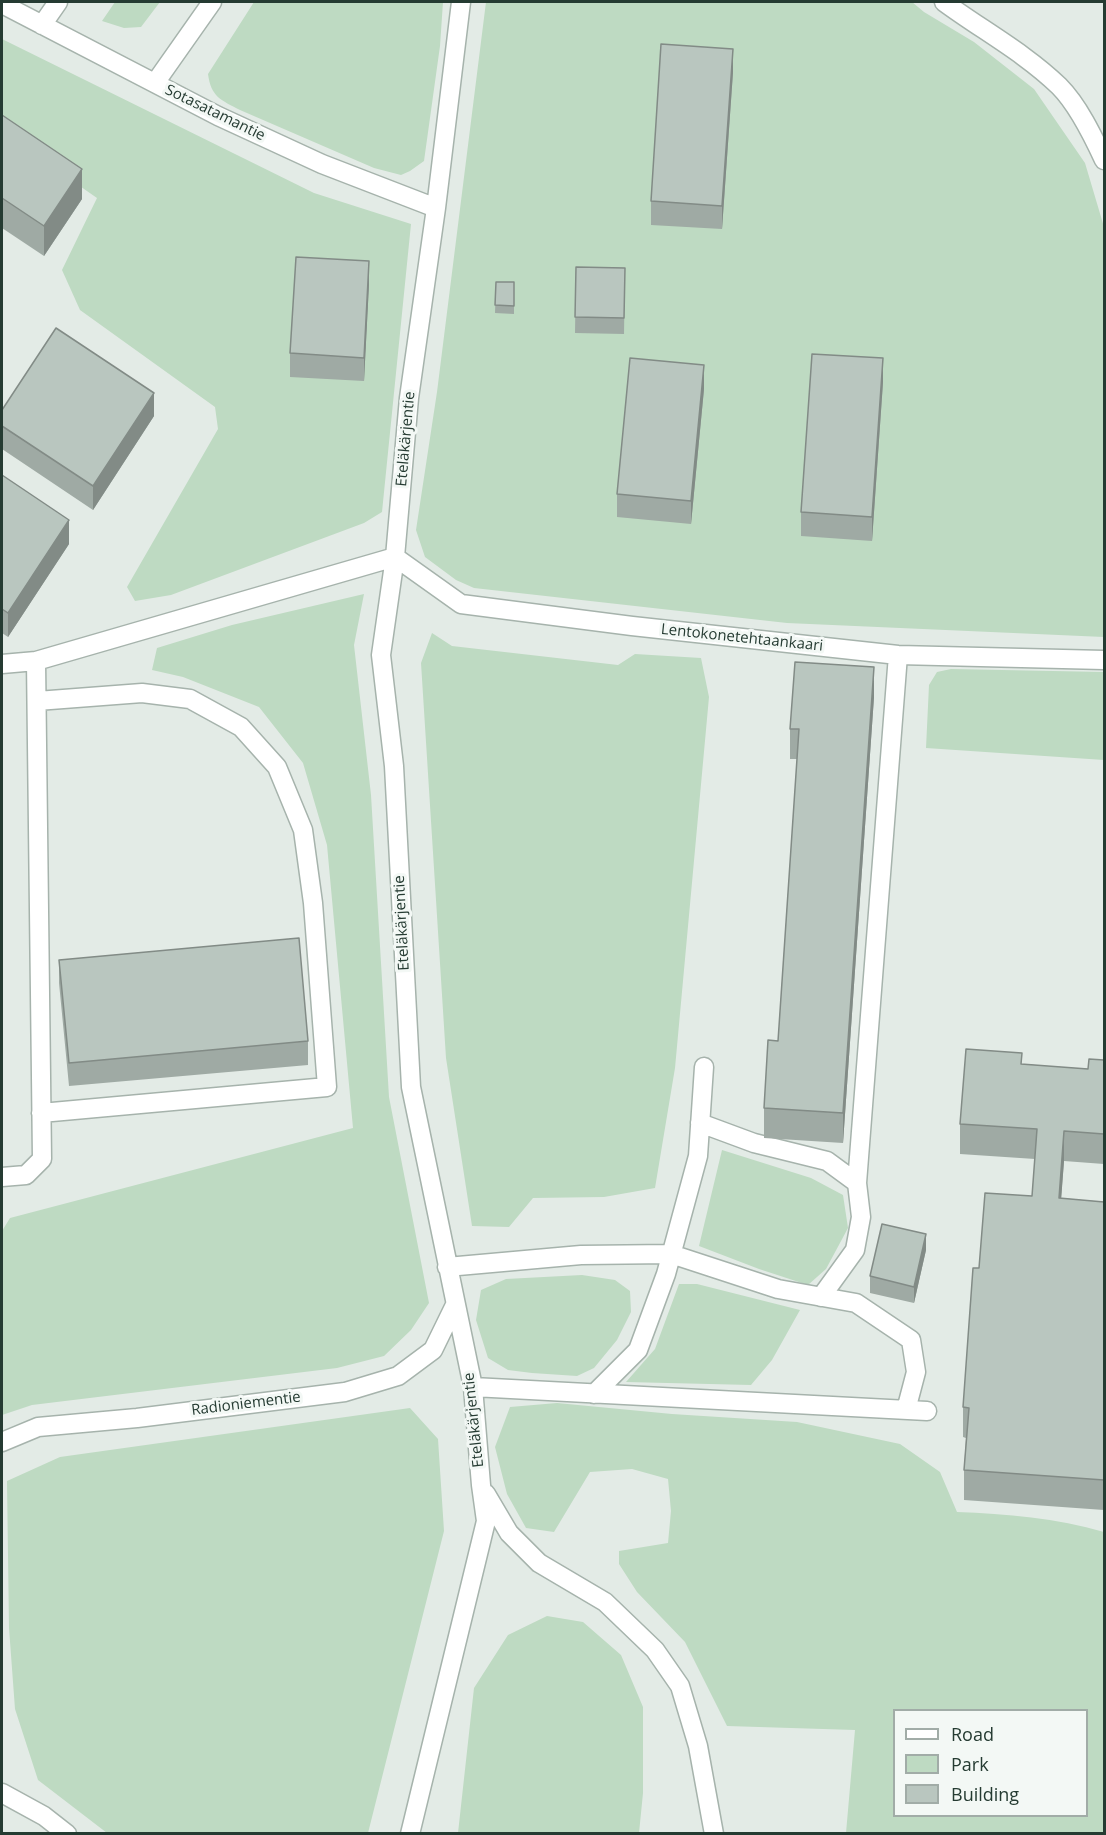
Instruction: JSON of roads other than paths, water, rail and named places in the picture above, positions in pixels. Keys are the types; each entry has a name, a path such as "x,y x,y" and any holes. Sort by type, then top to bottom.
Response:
{"street":[{"path":"42,25 58,2"},
{"path":"155,83 212,2"},
{"name":"Eteläkärjentie","path":"410,1833 486,1521 473,1387 411,1087 394,766 381,655 395,556 409,398 436,208 461,2"},
{"path":"944,2 1015,50 1060,87 1090,130 1104,160"},
{"name":"Sotasatamantie","path":"2,4 218,117 322,165 436,208"},
{"path":"2,664 36,661 395,556"},
{"name":"Lentokonetehtaankaari","path":"395,556 461,604 632,626 898,655 1104,660"},
{"path":"821,1297 855,1250 861,1217 857,1183 898,655"},
{"path":"2,1177 27,1175 42,1159 36,661"},
{"path":"36,701 142,693 190,699 241,727 277,767 303,830 313,903 327,1087 41,1113"},
{"path":"594,1394 638,1350 666,1274 698,1156 704,1067"},
{"path":"700,1123 754,1143 827,1161 857,1183"},
{"path":"447,1267 581,1255 671,1254 778,1289 856,1303 911,1340 916,1372 906,1410"},
{"name":"Radioniementie","path":"2,1442 38,1427 137,1418 345,1392 398,1376 433,1350 455,1305"},
{"path":"473,1387 927,1411"},
{"path":"481,1485 509,1533 539,1563 605,1602 655,1650 680,1686 698,1746 714,1833"},
{"path":"2,1793 44,1816 67,1833"}]}
